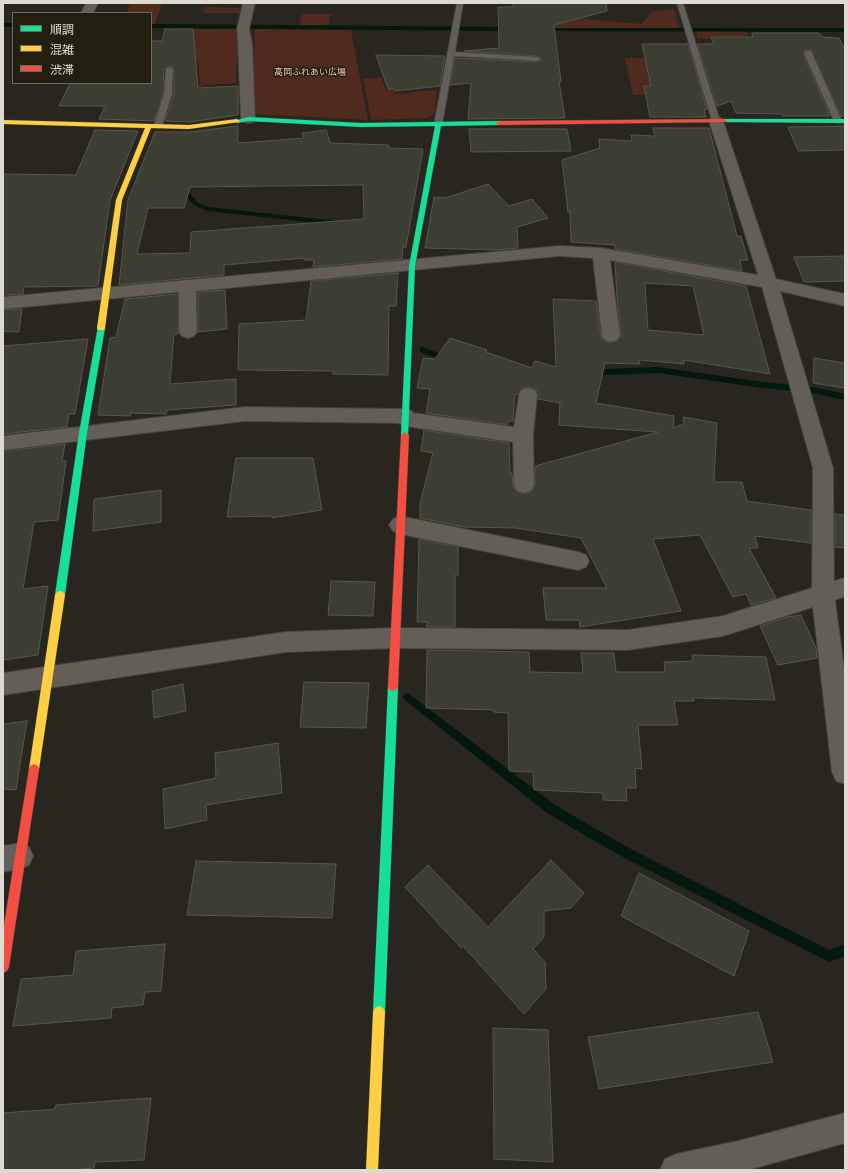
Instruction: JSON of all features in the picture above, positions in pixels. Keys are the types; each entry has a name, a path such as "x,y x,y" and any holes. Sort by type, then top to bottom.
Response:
{"street":[{"path":"88,12 92,3"},
{"path":"248,119 244,26 249,3"},
{"path":"3,122 190,127 248,119 361,125 716,120 841,121"},
{"path":"716,120 769,283 823,468 823,594 845,772"},
{"path":"372,1170 412,266 438,125"},
{"path":"3,967 12,857 48,677 83,433 107,294 120,200 153,126"},
{"path":"3,303 412,266 559,251 601,253 769,283 845,300"},
{"path":"601,253 611,336"},
{"path":"187,287 188,332"},
{"path":"524,485 523,436 528,395"},
{"path":"3,443 245,414 405,418 523,436"},
{"path":"400,525 578,560"},
{"path":"3,684 286,642 395,638 628,640 723,626 845,587"},
{"path":"676,1170 738,1157 845,1128"}],"lane":[{"path":"438,125 460,3"},
{"path":"680,3 716,120"},
{"path":"808,53 841,121"},
{"path":"451,54 537,59"},
{"path":"153,126 168,94 169,70"}],"green space":[{"path":"130,3 162,3 155,24 152,24 152,12 127,12"},
{"path":"205,7 242,8 241,13 203,13"},
{"path":"674,9 680,29 554,28 552,16 642,24 651,12"},
{"path":"302,14 331,14 329,25 300,25"},
{"path":"186,29 238,29 236,83 200,86 198,60 177,60"},
{"name":"高岡ふれあい広場","path":"255,29 351,30 368,120 253,114"},
{"path":"696,31 746,31 748,36 710,36 711,39 698,39"},
{"path":"625,58 690,58 668,95 633,95"},
{"path":"381,77 386,90 393,90 395,94 437,90 435,113 427,118 371,120 363,79"}],"building":[{"path":"513,3 606,3 607,11 554,25 561,82 559,82 565,118 468,119 471,83 450,85 455,58 537,62 542,60 537,56 464,51 499,48 498,7 513,7"},
{"path":"165,29 193,29 198,88 238,86 238,115 189,122 165,121 174,94 174,70 172,66 164,68 163,94 154,121 99,119 105,106 59,106 70,84 152,84 152,41 162,41"},
{"path":"752,33 819,33 822,37 839,38 845,50 845,116 841,116 811,50 805,50 803,54 830,116 783,116 782,114 736,113 731,101 717,106 697,44 714,44 711,37 753,37"},
{"path":"642,44 688,44 707,109 704,110 706,117 650,117 644,86 651,86"},
{"path":"376,55 445,56 440,86 395,91 394,89 388,89"},
{"path":"238,126 238,143 304,138 302,133 326,130 330,143 389,145 389,148 423,149 406,247 403,247 402,259 313,267 314,260 305,260 305,258 224,265 224,275 119,285 128,200 155,132 189,132","holes":["363,185 364,219 191,232 190,253 137,254 148,208 184,208 190,187"]},
{"path":"845,126 845,150 798,151 788,127"},
{"path":"653,128 709,128 737,236 741,236 748,260 740,260 742,271 615,249 615,245 571,242 570,211 568,212 562,160 600,148 599,139 632,141 631,135 655,136"},
{"path":"469,129 567,129 571,151 471,152"},
{"path":"95,130 138,131 110,200 98,286 24,287 23,294 3,295 3,174 76,175"},
{"path":"488,184 509,206 532,199 548,218 517,227 518,248 497,250 425,248 434,197 445,198"},
{"path":"845,256 845,281 804,282 794,257"},
{"path":"615,262 746,286 770,374 684,360 684,364 639,360 640,364 605,363 596,403 674,416 673,428 684,424 683,417 717,423 714,482 742,482 747,501 811,510 811,543 755,536 758,548 749,548 776,598 751,605 746,594 733,597 700,535 653,539 681,611 580,627 579,620 546,620 543,588 607,588 581,538 515,528 464,527 420,518 420,503 433,453 421,451 424,430 509,443 510,473 512,473 513,486 517,492 524,494 531,492 535,486 535,466 658,432 559,425 560,403 538,399 536,389 528,387 521,389 518,395 515,394 513,421 508,421 508,425 426,413 430,389 417,388 423,358 435,359 450,338 487,350 486,352 532,368 535,361 556,367 553,299 596,301 601,337 605,341 611,343 617,341 621,336","holes":["645,283 693,286 704,335 648,330"]},
{"path":"398,273 396,306 389,306 388,375 333,374 333,371 238,370 239,324 306,320 311,281"},
{"path":"225,290 227,329 198,332 198,292"},
{"path":"178,294 178,334 174,334 170,384 236,379 236,405 167,410 166,414 131,413 130,416 98,415 110,338 116,337 125,299"},
{"path":"22,309 19,332 3,331 3,310"},
{"path":"88,339 75,414 69,414 67,427 3,434 3,346"},
{"path":"814,358 845,363 845,388 813,383"},
{"path":"65,444 62,461 66,461 58,520 34,522 23,589 48,586 38,655 3,660 3,451"},
{"path":"236,458 313,458 322,510 272,518 272,516 227,517"},
{"path":"161,490 161,522 93,531 94,499"},
{"path":"835,514 845,515 845,548 835,547"},
{"path":"419,539 458,547 458,575 455,575 455,627 427,627 427,622 417,622"},
{"path":"331,581 375,582 373,616 328,615"},
{"path":"801,615 816,648 817,658 778,665 760,626 787,617"},
{"path":"427,650 529,652 530,672 583,673 581,653 614,653 616,672 665,672 664,662 693,661 692,655 766,657 775,700 693,698 694,701 674,701 678,725 638,725 642,769 635,768 636,788 626,788 627,801 603,800 603,793 534,790 533,772 509,771 508,713 494,712 494,710 426,708"},
{"path":"304,682 369,683 366,728 300,727"},
{"path":"183,684 186,711 154,718 152,691"},
{"path":"27,721 16,790 3,789 3,724"},
{"path":"278,743 282,793 206,805 207,820 165,829 163,789 216,778 215,753"},
{"path":"551,860 584,893 571,908 544,911 544,937 533,949 545,962 546,989 524,1014 463,946 461,948 405,887 428,865 488,927"},
{"path":"196,861 336,864 332,918 187,915"},
{"path":"639,873 749,931 734,976 621,916"},
{"path":"165,944 161,991 145,992 143,1005 112,1008 111,1018 13,1026 21,979 73,975 76,951"},
{"path":"758,1012 773,1062 599,1089 588,1037"},
{"path":"493,1028 548,1030 553,1162 494,1159"},
{"path":"151,1098 144,1160 95,1162 94,1168 73,1170 3,1170 3,1113 55,1109 56,1105"}],"waterway":[{"path":"3,25 12,25"},
{"path":"152,26 510,29"},
{"path":"542,29 845,30"},
{"path":"178,191 185,191 196,204 207,209 337,223"},
{"path":"423,350 449,360"},
{"path":"593,368 605,372 658,370 763,385 813,390 845,397"},
{"path":"408,697 551,809 623,851 829,956 845,950"}],"traffic: fast":[{"path":"237,121 248,119 361,125 499,123"},
{"path":"724,121 845,121"},
{"path":"405,435 412,266 438,125"},
{"path":"60,595 83,433 101,328"},
{"path":"379,1012 393,687"}],"traffic: slow":[{"path":"3,122 189,127 237,121"},
{"path":"101,328 119,200 149,126"},
{"path":"34,769 60,595"},
{"path":"372,1170 379,1012"}],"traffic: jam":[{"path":"499,123 724,121"},
{"path":"393,687 405,435"},
{"path":"3,967 34,769"}]}
